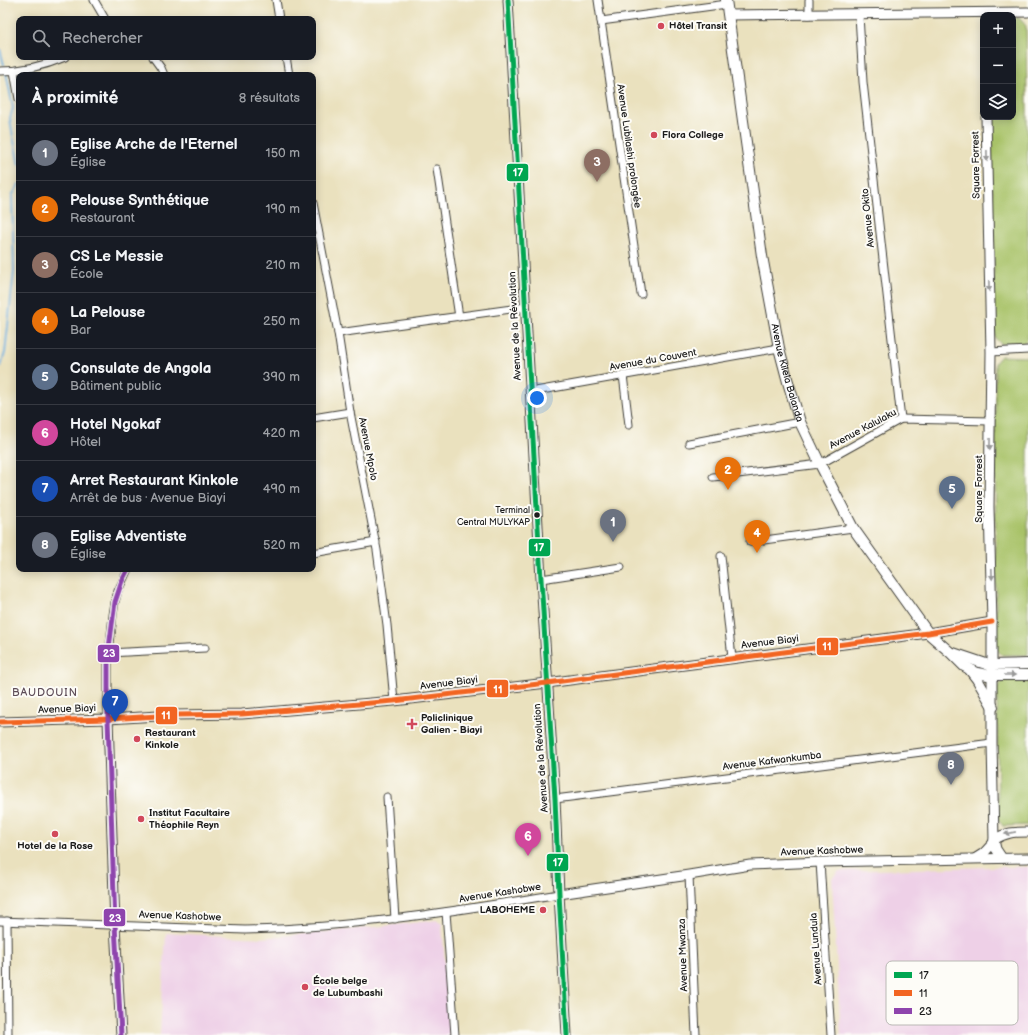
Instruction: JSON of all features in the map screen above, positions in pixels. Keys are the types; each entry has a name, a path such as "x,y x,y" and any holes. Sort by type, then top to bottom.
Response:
{"main road":[{"name":"Avenue Kilela Balanda","path":"726,2 762,256 779,348 800,422 853,528 928,633 970,670 982,674 993,670"},
{"path":"951,653 986,664 993,670 1028,675"},
{"path":"993,670 1028,664"},
{"path":"970,670 993,707"}],"street":[{"path":"94,0 103,16"},
{"path":"276,0 279,16"},
{"name":"Avenue de la Révolution","path":"508,0 555,799 558,894 567,1035"},
{"name":"Avenue Lubilashi prolongée","path":"598,0 641,294"},
{"path":"809,0 810,15"},
{"path":"601,21 726,2"},
{"path":"1016,13 1028,12"},
{"name":"Avenue Okito","path":"859,14 864,90 901,419"},
{"path":"729,15 980,14"},
{"path":"0,71 14,71 56,60"},
{"path":"155,60 163,72"},
{"path":"286,60 288,72"},
{"path":"14,71 16,83"},
{"name":"Square Forrest","path":"986,120 991,352 989,507 993,670 992,743 994,841 996,849 1002,858"},
{"path":"437,169 459,317"},
{"name":"Avenue Mpolo","path":"316,234 317,244 338,333 350,412 376,542 387,626 394,701"},
{"path":"338,333 526,308"},
{"name":"Avenue du Couvent","path":"530,392 779,348"},
{"path":"991,352 1028,350"},
{"path":"623,375 629,425"},
{"path":"316,418 350,412"},
{"name":"Avenue Kalulaku","path":"820,464 901,419 990,421"},
{"path":"689,443 800,422"},
{"path":"713,477 820,464"},
{"path":"750,542 853,528"},
{"path":"316,552 376,542"},
{"path":"721,556 732,658"},
{"path":"541,579 621,567"},
{"path":"120,1035 108,719 108,653 115,602 126,572"},
{"name":"Avenue Biayi","path":"0,722 254,713 394,701 547,683 928,633 992,622"},
{"path":"108,653 205,648"},
{"name":"Avenue Kafwankumba","path":"555,799 992,743"},
{"path":"387,797 395,919"},
{"path":"974,859 984,853 994,841 1007,833 1028,832"},
{"name":"Avenue Kashobwe","path":"4,921 268,930 395,919 750,865 820,862 1028,858"},
{"name":"Avenue Lundula","path":"820,862 831,1035"},
{"name":"Avenue Mwanza","path":"689,875 696,1035"},
{"path":"446,912 455,1035"},
{"path":"4,921 8,1035"}],"shaded area":[{"path":"1028,867 1028,1035 841,1035 832,878 839,871"},
{"name":"École belge de Lubumbashi","path":"437,920 442,924 450,1035 160,1035 166,933 262,938"}],"green space":[{"path":"1016,18 1019,18 1026,26 1028,338 1025,343 1001,344 995,338 991,120 1016,120"},
{"path":"1001,356 1026,357 1028,360 1027,655 1002,655 996,649 995,363"},
{"path":"1004,680 1028,680 1028,825 1003,826 998,819 997,688"}],"waterway":[{"path":"0,49 4,65"},
{"path":"6,72 13,108 10,118 16,151"},
{"path":"0,367 5,353 14,271 12,196 16,189"}],"transit line":[{"name":"17","path":"508,0 555,799 567,1035"},
{"name":"23","path":"121,1035 115,925 108,719 108,663 115,602 126,572"},
{"name":"11","path":"0,722 108,719 175,715 242,714 394,701 547,683 928,633 992,622"}],"place":[{"name":"Hôtel Transit","path":"661,26"},
{"name":"Flora College","path":"654,135"},
{"name":"CS Le Messie","path":"597,182"},
{"name":"Pelouse Synthétique","path":"728,490"},
{"name":"Consulate de Angola","path":"952,509"},
{"name":"Terminal Central MULYKAP","path":"537,515"},
{"name":"Eglise Arche de l'Eternel","path":"613,542"},
{"name":"La Pelouse","path":"757,553"},
{"name":"Arret Restaurant Kinkole","path":"115,722"},
{"name":"Policlinique Galien - Biayi","path":"412,724"},
{"name":"Restaurant Kinkole","path":"137,739"},
{"name":"Eglise Adventiste","path":"951,785"},
{"name":"Institut Facultaire Théophile Reyn","path":"141,819"},
{"name":"Hotel de la Rose","path":"55,834"},
{"name":"Hotel Ngokaf","path":"528,856"},
{"name":"LABOHEME","path":"543,910"},
{"name":"École belge de Lubumbashi","path":"305,987"}],"district":[{"name":"BAUDOUIN","path":"45,692"}]}
